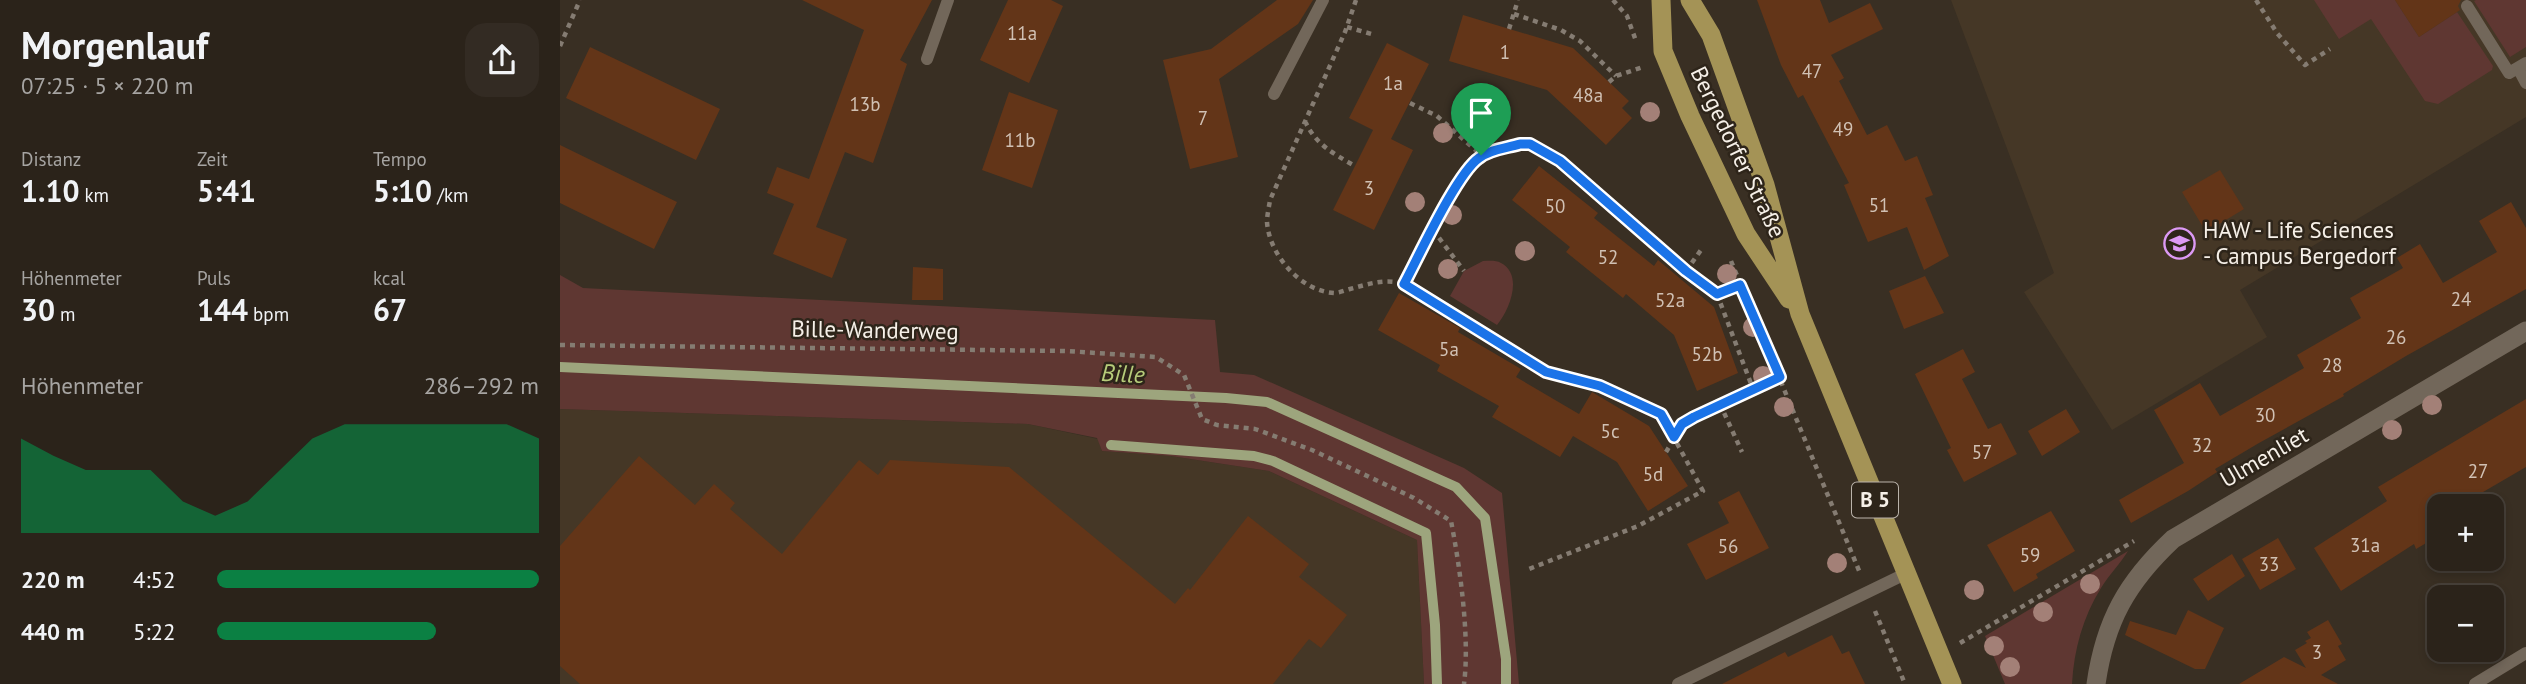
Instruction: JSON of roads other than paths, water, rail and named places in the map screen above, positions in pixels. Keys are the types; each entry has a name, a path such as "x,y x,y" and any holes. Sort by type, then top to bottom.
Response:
{"main road":[{"name":"Bergedorfer Straße","path":"1661,0 1663,51 1690,116 1746,234 1800,314"},
{"name":"Bergedorfer Straße","path":"1690,0 1711,35 1765,185 1800,314 1952,684"}],"street":[{"name":"Ulmenliet","path":"2096,684 2113,616 2139,575 2173,538 2526,331"}],"lane":[{"path":"927,59 948,0"},
{"path":"1273,94 1323,0"},
{"path":"2467,6 2510,74 2522,65 2526,83"},
{"path":"1678,684 1905,574"},
{"path":"2476,684 2526,653"}],"waterway":[{"name":"Bille","path":"560,367 1267,402 1456,487 1485,518 1506,659 1506,684"},
{"path":"1111,445 1254,456 1273,461 1426,533 1435,625 1437,684"}],"place":[{"name":"HAW - Life Sciences - Campus Bergedorf","path":"2180,243"}]}
